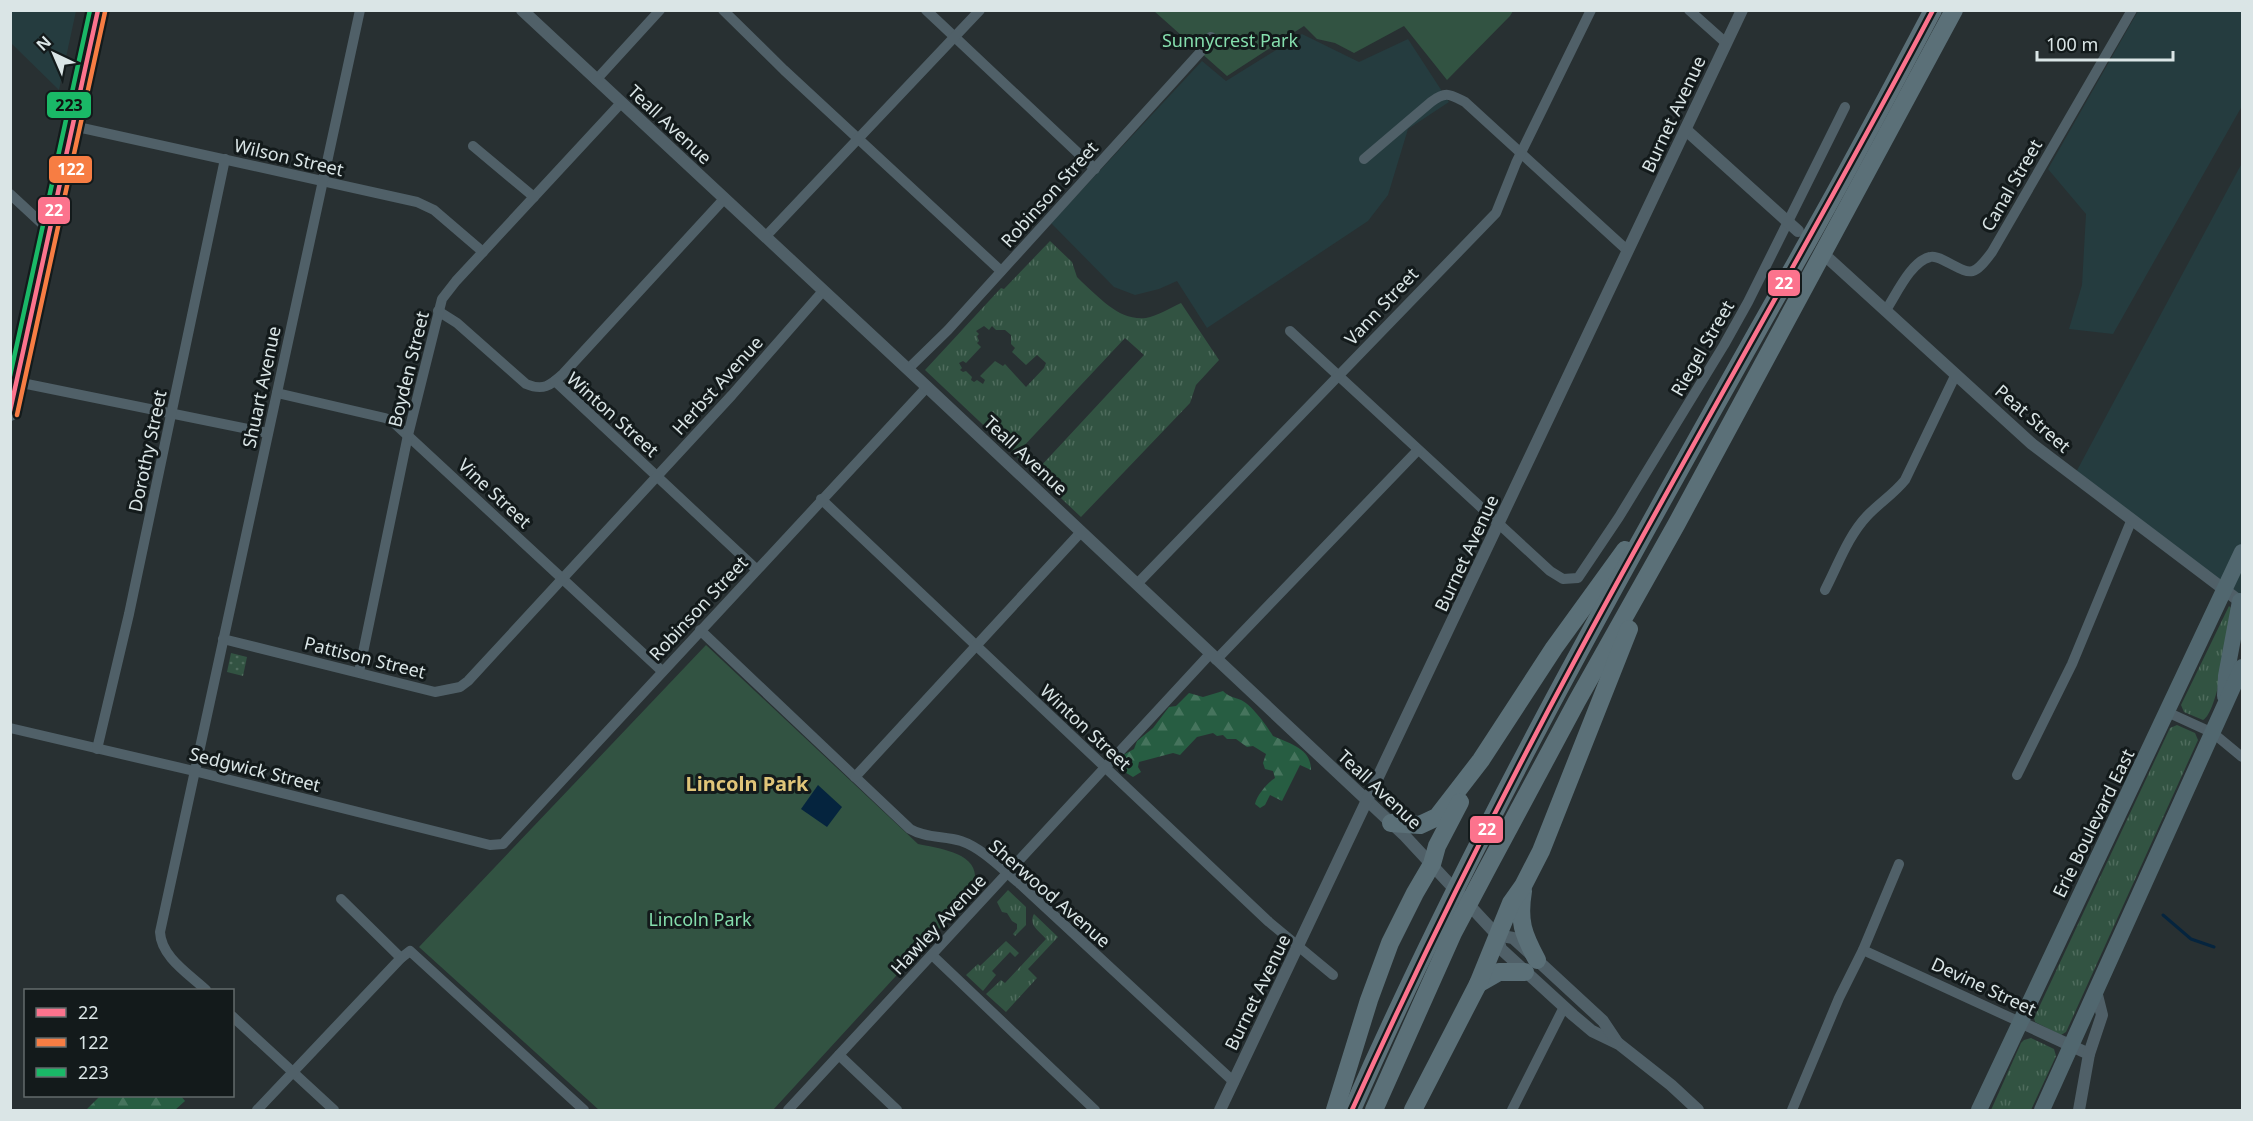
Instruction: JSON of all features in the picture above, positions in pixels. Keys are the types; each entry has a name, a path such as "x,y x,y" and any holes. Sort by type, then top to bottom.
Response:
{"highway":[{"path":"1374,1110 1447,927 1473,854 1514,773 1819,223 1933,10"},
{"path":"1352,1110 1447,927 1488,867 1954,10"},
{"path":"1390,823 1420,825 1437,817 1481,760 1554,648 1670,488"},
{"path":"1413,1110 1478,984 1511,903 1523,886 1541,851 1615,663 1676,525"},
{"path":"1335,1110 1369,1000 1390,943 1432,864 1437,846 1481,760"},
{"path":"1478,984 1499,972 1531,966 1528,944 1520,923 1523,886"}],"main road":[{"path":"10,413 98,10"},
{"name":"Erie Boulevard East","path":"1979,1110 2242,552"},
{"path":"2225,705 2226,676 2241,602"},
{"path":"2042,1110 2242,667"}],"street":[{"name":"Shuart Avenue","path":"205,989 170,957 160,939 160,932 360,10"},
{"name":"Teall Avenue","path":"522,10 908,369 1390,823 1432,864 1497,935 1501,949 1531,966 1603,1021 1617,1042"},
{"path":"596,80 660,10"},
{"path":"723,10 784,70 1001,271"},
{"path":"926,10 1095,169"},
{"path":"765,237 980,10"},
{"name":"Vann Street","path":"1137,584 1434,274 1496,213 1521,154 1591,10"},
{"path":"1689,10 1726,43"},
{"name":"Burnet Avenue","path":"1221,1110 1742,10"},
{"name":"Canal Street","path":"1886,310 1916,265 1929,257 1937,257 1967,272 1973,272 1980,267 1992,252 2132,10"},
{"name":"Robinson Street","path":"908,369 948,330 1095,169 1204,48 1211,37"},
{"path":"1364,159 1431,102 1445,94 1465,102 1628,251"},
{"name":"Boyden Street","path":"359,672 408,435 442,299 621,103"},
{"name":"Riegel Street","path":"1499,526 1558,577 1578,578 1588,567 1724,345 1793,226 1845,106"},
{"name":"Wilson Street","path":"73,126 417,202 434,210 483,252"},
{"path":"1686,130 1793,226"},
{"path":"473,146 534,197"},
{"name":"Dorothy Street","path":"97,749 129,614 225,159"},
{"path":"10,194 50,231"},
{"path":"555,381 724,199"},
{"name":"Peat Street","path":"1829,259 2032,444 2241,602"},
{"name":"Herbst Avenue","path":"562,580 824,291"},
{"name":"Winton Street","path":"438,311 457,323 526,384 537,388 546,387 555,381 756,569"},
{"path":"1290,331 1499,526"},
{"path":"1825,590 1853,534 1867,515 1895,492 1905,480 1956,374"},
{"path":"17,382 268,434"},
{"name":"Robinson Street","path":"490,845 503,843 927,387"},
{"name":"Vine Street","path":"277,393 393,421 662,671"},
{"name":"Hawley Avenue","path":"788,1110 1106,766 1418,450"},
{"name":"Winton Street","path":"821,499 1299,947 1333,975"},
{"path":"2017,775 2072,664 2132,519"},
{"path":"855,777 1081,532"},
{"name":"Pattison Street","path":"223,639 435,692 460,687 562,580"},
{"name":"Sherwood Avenue","path":"700,630 910,829 967,844 1008,874 1234,1082"},
{"path":"2167,712 2213,734 2242,757"},
{"name":"Sedgwick Street","path":"10,728 490,845"},
{"path":"1792,1110 1899,864"},
{"path":"341,899 405,954 432,969 584,1110"},
{"name":"Teall Avenue","path":"1497,935 1513,938 1531,966 1564,1007 1592,1031 1617,1042 1698,1110"},
{"name":"Devine Street","path":"1863,950 2089,1054"},
{"path":"257,1110 405,954"},
{"path":"932,955 1095,1110"},
{"path":"2079,1110 2089,1054 2102,1015 2096,992"},
{"path":"1512,1110 1564,1007"},
{"path":"234,1018 334,1110"},
{"path":"839,1055 897,1110"}],"shaded area":[{"path":"10,11 76,11 59,90 11,43"},
{"path":"2138,11 2242,11 2242,106 2113,334 2069,329 2082,285 2086,214 2048,169"},
{"path":"1302,34 1359,62 1408,39 1449,102 1408,129 1388,195 1368,221 1207,328 1177,281 1159,289 1135,295 1114,287 1051,223 1202,61 1226,81"},
{"path":"2242,163 2242,603 2074,476"}],"green space":[{"name":"Sunnycrest Park","path":"1154,11 1513,11 1447,80 1404,26 1354,53 1335,43 1317,39 1304,26 1227,76"},
{"path":"1050,241 1072,262 1077,277 1103,301 1127,316 1146,318 1181,303 1219,360 1196,385 1190,403 1081,517 925,370 1001,288 1004,289","holes":["984,326 989,330 992,326 996,330 1005,330 1011,335 1011,344 1015,348 1012,352 1026,365 1037,355 1046,363 1026,387 1005,364 1003,366 995,361 980,376 985,380 983,384 977,380 974,382 966,371 960,370 962,368 959,363 963,361 966,363 981,347 977,343 979,334 976,331","1125,338 1144,355 1040,467 1021,449"]},
{"path":"2229,606 2233,610 2222,670 2213,703 2203,720 2184,712 2181,705"},
{"name":"Lincoln Park","path":"706,645 918,844 954,853 969,862 974,869 973,892 773,1110 599,1110 419,947"},
{"path":"231,653 247,657 243,676 227,672"},
{"path":"1223,691 1249,706 1273,736 1292,744 1307,757 1311,770 1300,765 1282,801 1270,795 1265,805 1260,808 1255,804 1263,790 1275,778 1273,771 1265,769 1263,763 1266,754 1253,746 1247,747 1236,739 1227,739 1223,735 1217,736 1213,733 1197,737 1180,755 1173,753 1139,762 1138,767 1141,772 1133,777 1123,771 1120,761 1123,755 1134,749 1137,741 1153,728 1169,707 1176,706 1189,693 1203,697"},
{"path":"2177,725 2195,733 2198,740 2066,1032 2061,1035 2035,1022 2034,1018 2170,728"},
{"path":"1008,890 1026,907 1026,925 1015,936 1013,934 1017,929 1017,924 1007,913 1002,912 997,902"},
{"path":"1034,914 1058,937 1028,969 1037,978 1006,1012 986,994 1001,980 1005,983 1046,939 1033,925"},
{"path":"1006,941 1019,953 1015,957 1010,952 992,971 996,975 983,991 966,975 978,964 980,966"},
{"path":"2031,1038 2054,1049 2056,1056 2031,1110 1991,1110 2021,1043"},
{"path":"99,1097 182,1097 185,1101 175,1110 86,1110"}],"water":[{"path":"818,785 842,807 827,827 801,809"}],"waterway":[{"path":"2163,915 2191,939 2214,947"}],"transit line":[{"name":"223","path":"10,376 90,10"},
{"name":"22","path":"10,411 98,10"},
{"name":"22","path":"1352,1110 1487,828 1545,717 1618,580 1933,10"},
{"name":"122","path":"17,415 105,12"}],"district":[{"name":"Lincoln Park","path":"747,783"}]}
